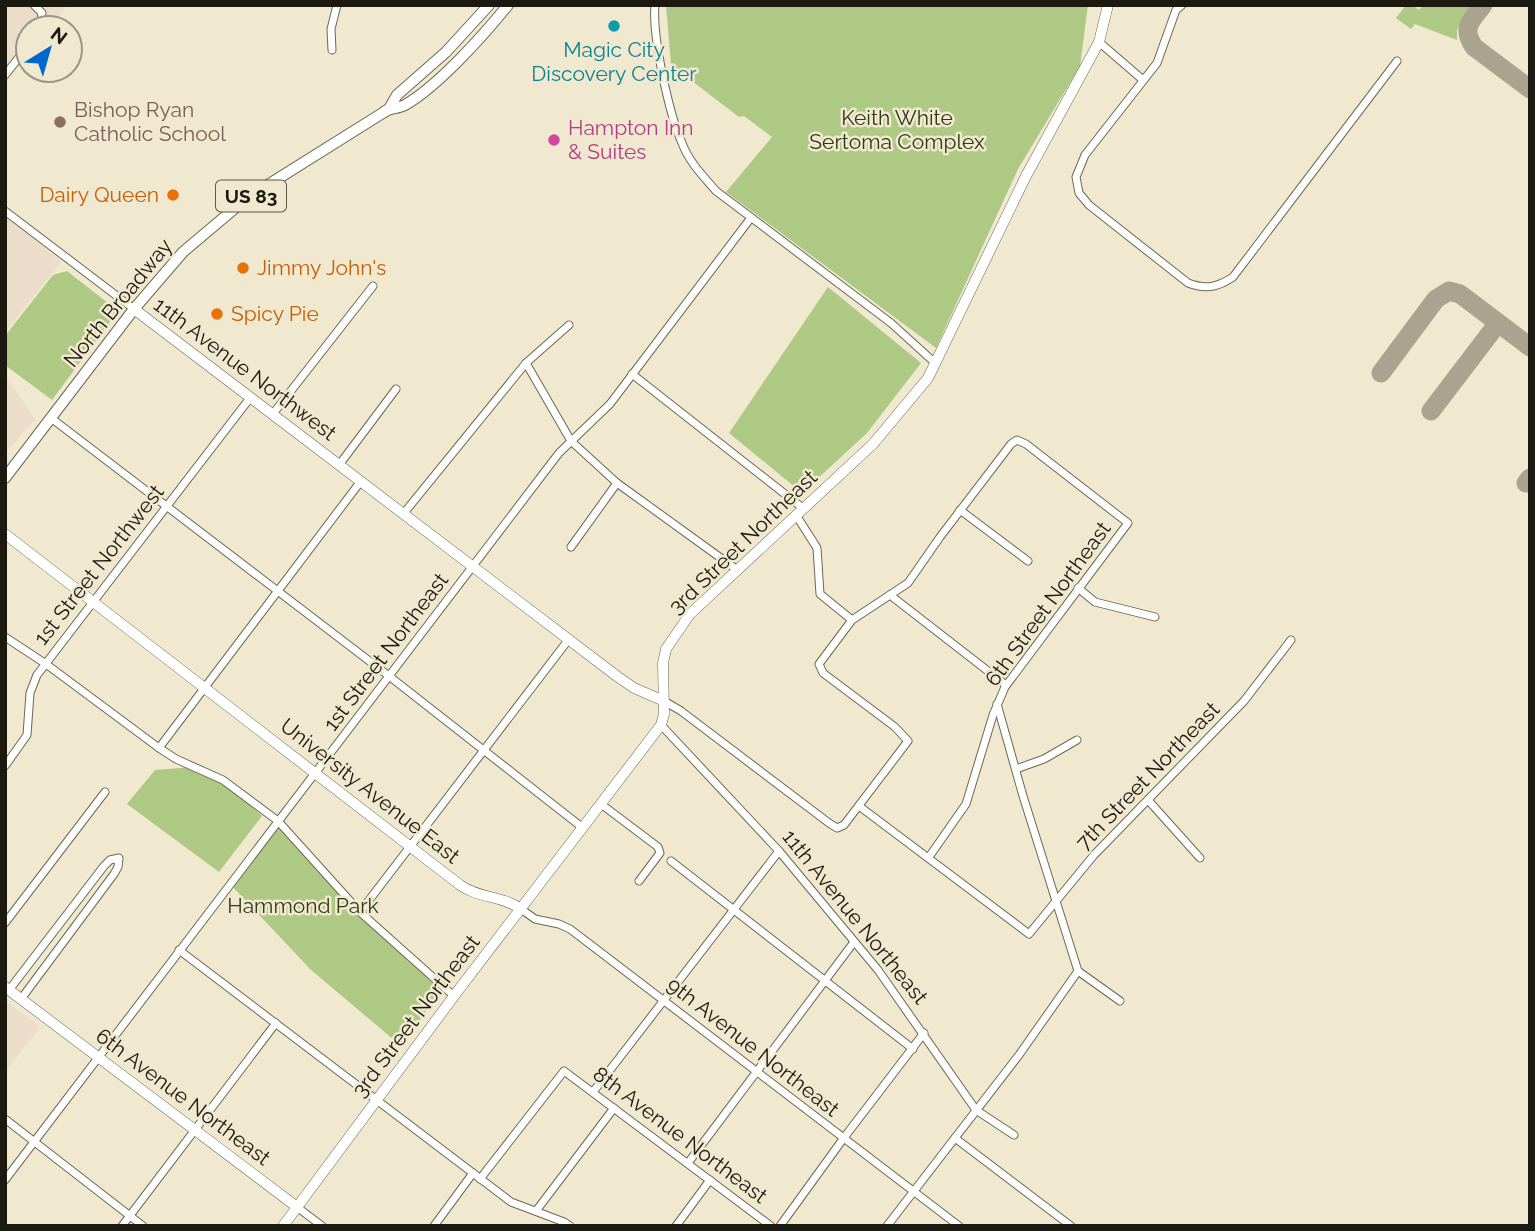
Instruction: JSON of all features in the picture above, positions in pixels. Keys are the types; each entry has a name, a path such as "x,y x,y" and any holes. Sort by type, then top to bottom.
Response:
{"main road":[{"name":"North Broadway","path":"389,109 397,95 436,61 489,5"},
{"name":"North Broadway","path":"5,478 134,309 183,251 220,219 264,187 389,109 406,104 437,79 508,5"}],"street":[{"path":"332,50 331,29 337,5"},
{"path":"655,5 656,30 665,82 681,142 696,168 716,191 750,219 891,323 934,362"},
{"name":"3rd Street Northeast","path":"283,1226 661,725 664,715 663,663 671,640 690,614 873,444 928,378 1026,176 1099,42 1108,5"},
{"path":"1182,5 1176,10 1157,63 1085,155 1076,177 1079,193 1089,205 1188,284 1211,288 1222,285 1233,277 1397,61"},
{"path":"1099,42 1143,80"},
{"name":"11th Avenue Northwest","path":"5,211 361,481"},
{"name":"1st Street Northeast","path":"5,1180 473,566 571,440 610,404 750,219"},
{"path":"272,415 373,286"},
{"path":"404,513 526,363 569,325"},
{"path":"526,363 571,440 617,483 736,569"},
{"path":"632,374 800,512 817,548 820,594 852,620"},
{"path":"339,465 396,389"},
{"name":"1st Street Northwest","path":"5,766 27,734 32,687 46,664 250,398"},
{"path":"51,418 583,828"},
{"name":"6th Street Northeast","path":"929,857 966,804 1006,685 1128,523 1026,444 1017,440 1011,444 960,510"},
{"path":"159,748 361,481 618,677 634,688 664,701 836,828 844,825 908,741 895,727 823,673 819,664 832,645 852,620 908,583 960,510 1028,561"},
{"path":"571,547 617,483"},
{"name":"University Avenue East","path":"5,534 469,891 505,900 521,909"},
{"path":"1078,588 1095,602 1155,617"},
{"path":"890,595 1006,685"},
{"path":"5,637 159,748 176,759 223,780 278,821 360,912 454,996"},
{"path":"360,912 569,639"},
{"name":"7th Street Northeast","path":"929,857 1029,934 1094,855 1244,701 1291,640"},
{"path":"998,704 1079,971 1120,1001"},
{"name":"11th Avenue Northeast","path":"661,725 779,851 878,970 976,1110 1014,1135"},
{"path":"1016,769 1044,759 1077,740"},
{"path":"5,923 105,792"},
{"path":"1148,800 1200,858"},
{"path":"601,804 658,847 660,853 639,881"},
{"path":"859,806 929,857"},
{"path":"593,1092 779,851"},
{"path":"7,989 104,866 110,860 119,858 114,874 21,999"},
{"path":"671,861 913,1049"},
{"name":"9th Avenue Northeast","path":"521,909 535,919 570,929 959,1226"},
{"path":"688,1163 854,942"},
{"path":"179,950 512,1202 570,1226"},
{"path":"887,1226 1079,971"},
{"name":"6th Avenue Northeast","path":"7,989 322,1226"},
{"path":"122,1226 276,1023"},
{"path":"780,1226 924,1033"},
{"name":"8th Avenue Northeast","path":"480,1179 564,1071 771,1226"},
{"path":"536,1211 614,1108"},
{"path":"5,1119 143,1226"},
{"path":"955,1138 1070,1226"},
{"path":"434,1226 473,1173"},
{"path":"676,1226 710,1180"}],"shaded area":[{"path":"5,5 67,5 60,14 14,14 14,72 5,83"},
{"path":"5,215 61,262 5,332"},
{"path":"5,376 35,419 5,453"},
{"path":"5,1000 40,1027 5,1072"}],"green space":[{"name":"Keith White Sertoma Complex","path":"666,5 1088,5 1080,66 1018,169 936,348 726,192 772,137 744,116 739,117 671,65"},
{"path":"1406,5 1412,5 1419,10 1423,5 1472,5 1457,30 1457,40 1415,24 1411,29 1396,18"},
{"path":"67,271 118,311 52,400 5,365 5,336 53,275"},
{"path":"828,287 921,363 867,433 802,493 729,433"},
{"name":"Hammond Park","path":"194,767 231,788 262,816 219,872 127,804 155,770"},
{"name":"Hammond Park","path":"278,821 360,912 444,988 400,1045 310,969 230,884"}],"taxiway":[{"path":"1483,5 1469,25 1470,40 1474,47 1530,89"},
{"path":"1381,373 1436,299 1449,291 1460,294 1530,347"},
{"path":"1431,411 1498,323"},
{"path":"1526,483 1530,478"}],"place":[{"name":"Magic City Discovery Center","path":"614,26"},
{"name":"Bishop Ryan Catholic School","path":"60,122"},
{"name":"Hampton Inn & Suites","path":"554,140"},
{"name":"Dairy Queen","path":"173,195"},
{"name":"Jimmy John's","path":"243,268"},
{"name":"Spicy Pie","path":"217,314"}]}
